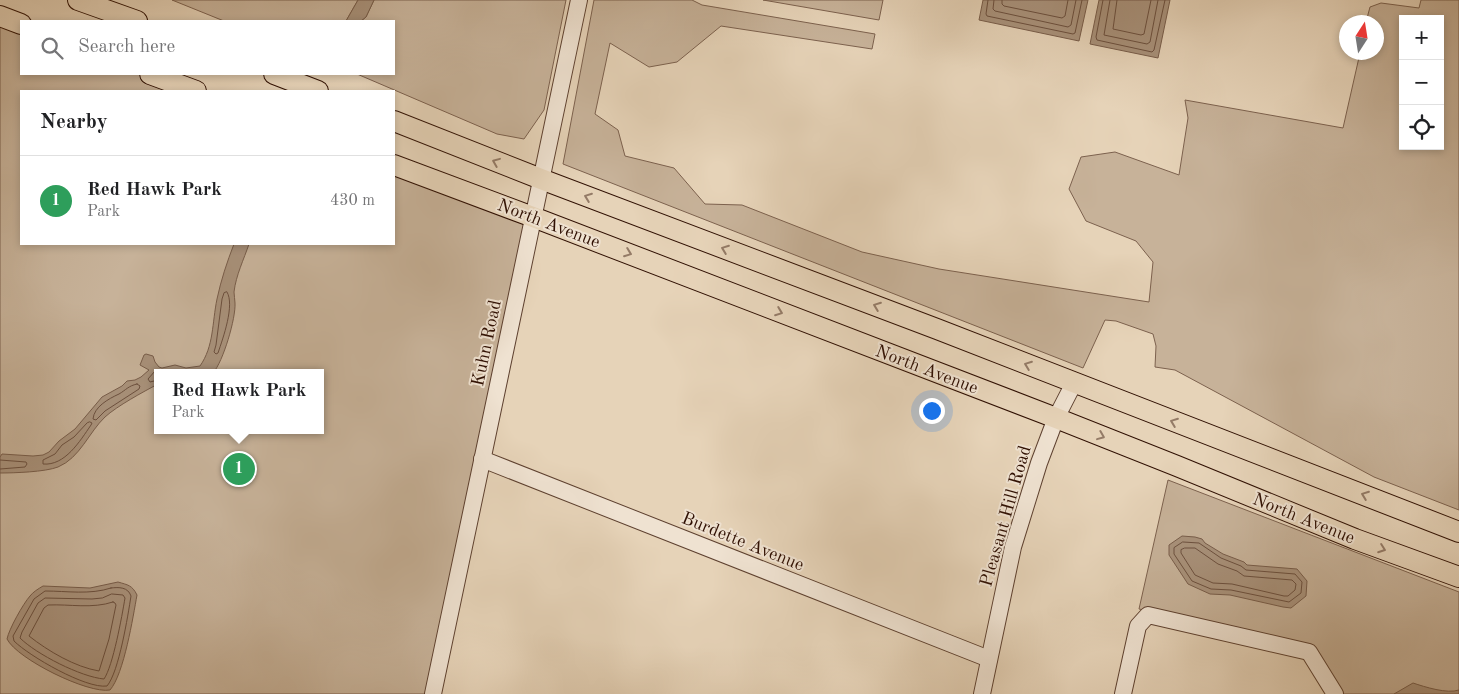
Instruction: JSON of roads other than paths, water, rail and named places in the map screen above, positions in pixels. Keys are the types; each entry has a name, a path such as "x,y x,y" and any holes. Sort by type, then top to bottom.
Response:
{"main road":[{"path":"78,0 134,20"},
{"path":"0,16 20,24"},
{"path":"153,75 193,90"},
{"path":"277,75 315,90"},
{"path":"395,121 541,180 936,329 1459,532"},
{"name":"North Avenue","path":"395,165 1056,418 1355,539 1459,577"}],"street":[{"name":"Kuhn Road","path":"439,692 482,459 579,0"},
{"name":"Pleasant Hill Road","path":"982,694 1013,547 1039,463 1056,418 1074,383"},
{"name":"Burdette Avenue","path":"482,459 990,659"},
{"path":"1123,694 1138,626 1148,615 1309,652 1335,694"}],"water":[{"path":"358,0 374,0 366,17 362,20 347,20"},
{"path":"983,0 1088,0 1079,41 979,20"},
{"path":"1099,0 1170,0 1158,58 1090,44"},
{"path":"234,245 249,245 235,286 235,310 231,329 225,350 216,369 154,369 154,386 105,417 66,463 45,470 0,473 0,457 2,454 33,456 49,452 59,441 75,429 102,397 122,386 127,381 141,377 149,370 140,365 144,355 153,356 155,362 162,368 175,365 186,368 200,366 208,350 224,271"},
{"path":"1182,536 1202,539 1205,543 1223,554 1247,565 1297,569 1307,581 1306,596 1291,608 1230,595 1210,594 1188,584 1169,555 1169,545"},
{"path":"118,582 129,586 137,595 124,659 120,672 110,690 86,687 54,674 24,656 7,639 20,610 33,593 43,586 90,588"},
{"path":"1413,683 1442,691 1459,690 1459,694 1394,694"}],"place":[{"name":"Red Hawk Park","path":"239,469"}]}
